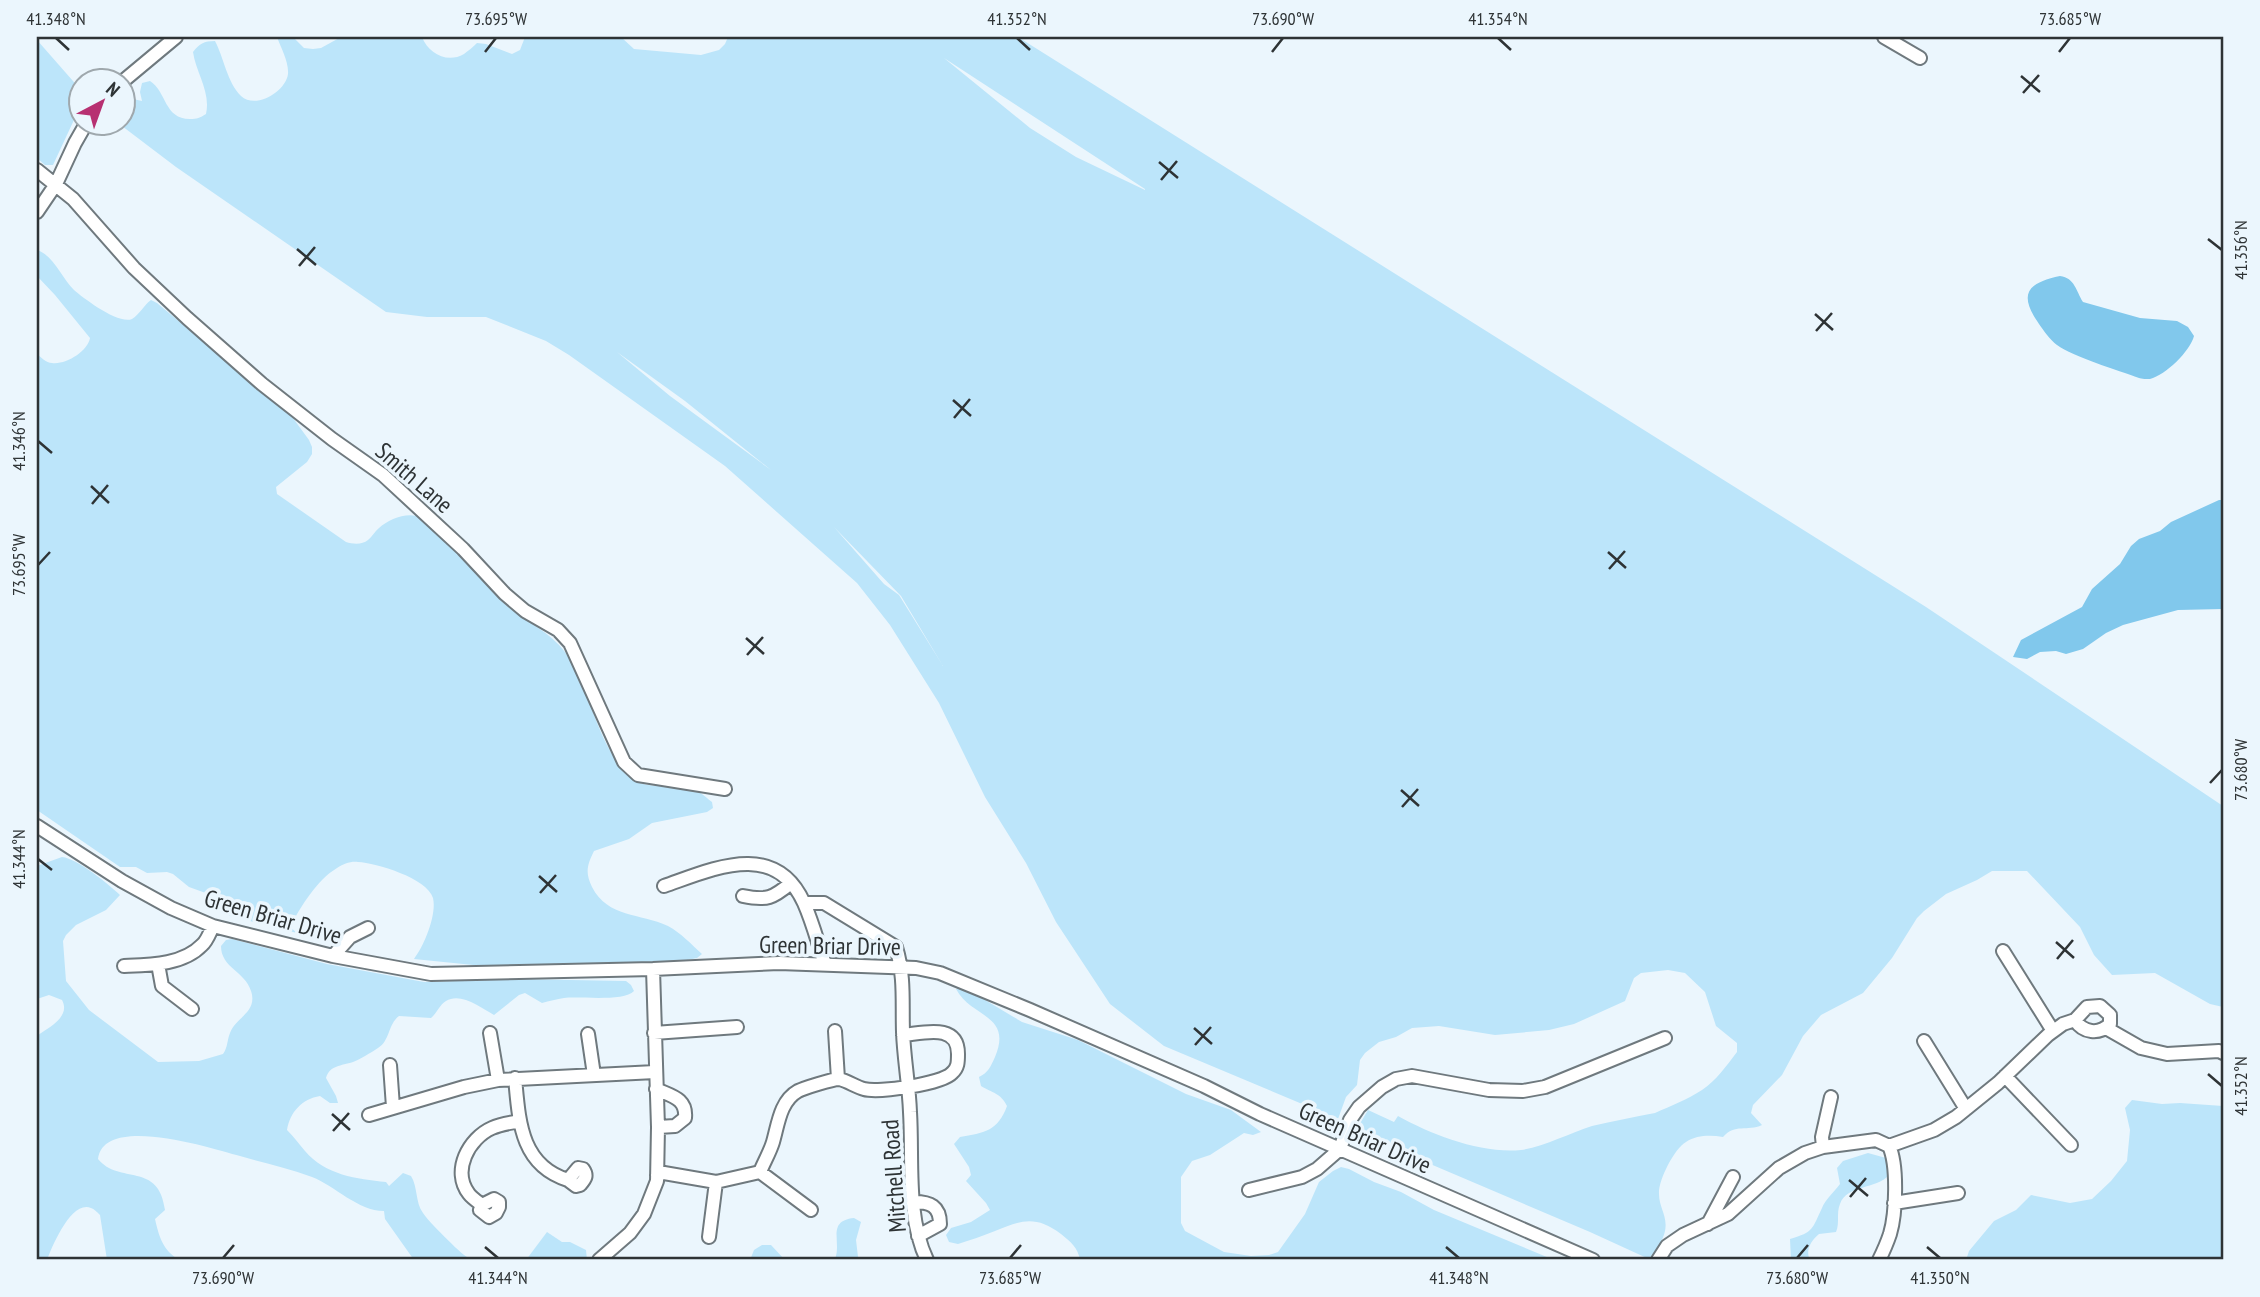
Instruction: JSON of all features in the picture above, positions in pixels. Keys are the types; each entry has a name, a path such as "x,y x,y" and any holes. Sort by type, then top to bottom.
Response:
{"street":[{"path":"136,70 176,37"},
{"path":"1884,37 1920,58"},
{"path":"37,212 56,184 79,136"},
{"name":"Smith Lane","path":"37,170 73,200 134,268 187,318 262,384 383,475 525,611 558,630 570,643 624,762 638,775 725,789"},
{"name":"Green Briar Drive","path":"37,826 122,881 171,908 213,926 333,956 431,974 779,963 916,968 940,973 1030,1010 1593,1260"},
{"path":"664,886 711,869 744,862 772,869 791,883 804,903 825,964"},
{"path":"743,896 762,900 777,894 791,883"},
{"path":"804,903 824,903 895,947 902,969"},
{"path":"124,966 158,964 184,957 203,945 213,926"},
{"path":"333,956 350,937 368,928"},
{"path":"2003,951 2053,1031"},
{"path":"158,964 163,986 192,1009"},
{"path":"599,1260 629,1233 645,1214 657,1181 653,969"},
{"name":"Mitchell Road","path":"902,969 903,1035 914,1202 918,1236 927,1260"},
{"path":"1889,1146 1934,1130 1956,1117 2053,1031 2075,1020 2087,1007 2100,1006 2110,1015 2110,1024 2106,1028 2092,1032 2082,1028 2075,1020"},
{"path":"654,1033 737,1027"},
{"path":"2106,1028 2141,1048 2167,1054 2223,1053"},
{"path":"760,1172 773,1144 778,1120 785,1104 797,1091 838,1079 835,1031"},
{"name":"Mitchell Road","path":"838,1079 866,1090 908,1087 948,1077 956,1070 958,1046 950,1034 944,1031 903,1035"},
{"path":"490,1033 498,1080"},
{"path":"587,1034 594,1075"},
{"path":"1249,1190 1302,1177 1317,1169 1339,1149 1350,1120 1359,1107 1396,1079 1412,1076 1489,1090 1524,1091 1545,1087 1665,1038"},
{"path":"1924,1041 1966,1109"},
{"path":"390,1065 393,1107"},
{"path":"369,1115 464,1087 498,1080 655,1072"},
{"path":"2005,1076 2071,1145"},
{"path":"515,1078 520,1121 533,1157 550,1172 568,1180"},
{"path":"656,1089 682,1101 686,1109 685,1118 675,1126 658,1127"},
{"path":"1823,1147 1822,1138 1831,1097"},
{"path":"482,1205 467,1193 461,1171 464,1158 479,1136 492,1128 520,1121"},
{"path":"1658,1260 1667,1246 1683,1235 1728,1214 1779,1168 1805,1153 1823,1147 1876,1140 1889,1146 1893,1153 1894,1203 1891,1233 1879,1260"},
{"path":"657,1175 664,1173 716,1182 760,1172 811,1210"},
{"path":"1707,1225 1733,1177"},
{"path":"709,1237 716,1182"},
{"path":"1894,1203 1958,1193"},
{"path":"914,1202 930,1203 940,1216 940,1224 918,1236"}],"shaded area":[{"path":"277,37 293,37 304,48 313,49 321,48 341,37 422,37 433,52 451,58 464,54 477,43 512,54 520,50 525,37 621,37 634,49 701,55 719,50 728,37 1018,37 1926,607 2223,806 2223,1007 2210,1004 2155,973 2112,975 2094,955 2080,927 2027,871 1992,871 1946,894 1924,911 1892,958 1863,993 1821,1015 1803,1036 1782,1075 1753,1105 1751,1113 1762,1125 1732,1130 1723,1137 1699,1137 1681,1146 1672,1158 1659,1188 1665,1231 1649,1259 1355,1132 1368,1110 1394,1122 1398,1116 1458,1142 1490,1149 1521,1150 1592,1126 1655,1113 1685,1099 1702,1090 1717,1077 1737,1052 1737,1043 1716,1026 1705,992 1685,973 1668,970 1641,973 1634,978 1625,1001 1574,1024 1549,1030 1495,1035 1439,1026 1412,1028 1379,1042 1365,1053 1360,1060 1357,1085 1346,1097 1338,1119 1164,1046 1110,1004 1056,922 1026,863 985,797 939,703 890,625 857,583 725,466 546,341 486,317 427,317 386,312 135,136 136,100 142,101 142,83 150,81 156,86 175,115 190,119 206,114 207,98 193,52 200,45 215,41 236,90 247,100 262,100 282,87 288,74","holes":["944,58 1145,189 1076,157 1030,128","617,352 685,401 771,470 670,396","834,527 901,596 943,666 899,595 884,584"]},
{"path":"37,40 66,73 66,136 53,165 45,165 37,158"},
{"path":"37,250 53,262 74,290 110,315 132,319 151,300 157,303 290,414 309,440 312,454 307,462 276,487 277,494 346,542 352,543 366,542 379,528 394,519 411,515 421,518 507,606 545,633 565,652 583,685 603,738 623,768 642,784 685,785 712,802 713,808 707,812 652,823 629,839 594,851 588,869 592,887 607,904 616,910 668,926 702,954 683,961 597,965 483,966 414,959 429,930 433,898 421,884 400,873 358,862 339,867 316,886 304,902 290,927 297,933 230,916 214,896 189,887 173,874 147,873 136,867 120,867 37,810 37,354 50,363 64,362 81,352 90,338 37,276"},
{"path":"2060,276 2072,282 2083,302 2140,318 2177,321 2188,327 2194,336 2192,342 2170,368 2150,379 2139,378 2064,350 2052,341 2039,324 2028,297 2033,286"},
{"path":"2223,500 2223,609 2178,610 2123,625 2083,649 2066,654 2056,651 2040,652 2027,659 2013,657 2021,640 2082,607 2092,589 2120,564 2131,546 2139,539"},
{"path":"62,857 84,867 120,895 106,910 76,925 66,935 63,941 66,981 89,1010 158,1062 199,1061 225,1051 233,1027 252,1004 248,984 229,965 222,953 221,946 226,940 232,939 327,964 424,982 515,979 626,981 631,985 634,991 621,996 564,998 542,1003 525,993 494,1015 458,998 444,1002 431,1018 399,1016 382,1045 356,1061 333,1068 328,1074 326,1078 338,1103 330,1103 320,1096 302,1103 291,1118 287,1130 322,1166 353,1177 386,1182 389,1186 403,1173 411,1176 423,1213 451,1244 467,1257 500,1260 414,1260 385,1219 384,1211 356,1203 321,1181 285,1168 207,1147 138,1136 119,1138 105,1145 98,1159 107,1167 147,1179 155,1185 165,1210 155,1219 158,1232 165,1247 179,1260 107,1260 100,1215 92,1208 84,1207 76,1211 63,1226 47,1260 37,1260 37,1036 57,1021 64,1012 64,1006 62,1000 49,995 37,999 37,866"},
{"path":"965,988 1022,1022 1078,1040 1186,1094 1231,1110 1261,1132 1253,1135 1244,1133 1210,1155 1192,1161 1181,1177 1181,1223 1185,1231 1224,1252 1251,1256 1278,1252 1305,1214 1319,1182 1341,1167 1401,1192 1434,1210 1554,1260 1080,1260 1074,1246 1061,1234 1044,1224 1028,1221 958,1244 949,1242 946,1235 951,1228 971,1222 990,1210 966,1181 971,1175 969,1167 954,1144 960,1137 983,1132 995,1126 1007,1106 999,1096 981,1086 979,1077 991,1066 995,1057 999,1032 995,1024 971,1006 956,989"},
{"path":"2132,1100 2223,1106 2223,1260 1966,1260 1969,1251 1994,1221 2016,1210 2031,1195 2070,1203 2092,1199 2111,1181 2127,1161 2130,1130 2125,1108"},
{"path":"1868,1153 1886,1158 1889,1175 1877,1183 1849,1193 1839,1207 1836,1232 1819,1234 1816,1237 1809,1249 1810,1260 1791,1260 1790,1239 1808,1232 1814,1225 1825,1202 1840,1184 1837,1168 1843,1161"},
{"path":"854,1218 861,1222 856,1240 858,1257 862,1260 828,1260 835,1259 840,1223"},
{"path":"547,1232 562,1242 570,1242 586,1250 587,1260 526,1260"},
{"path":"762,1245 771,1245 785,1260 750,1260 754,1250"}]}
